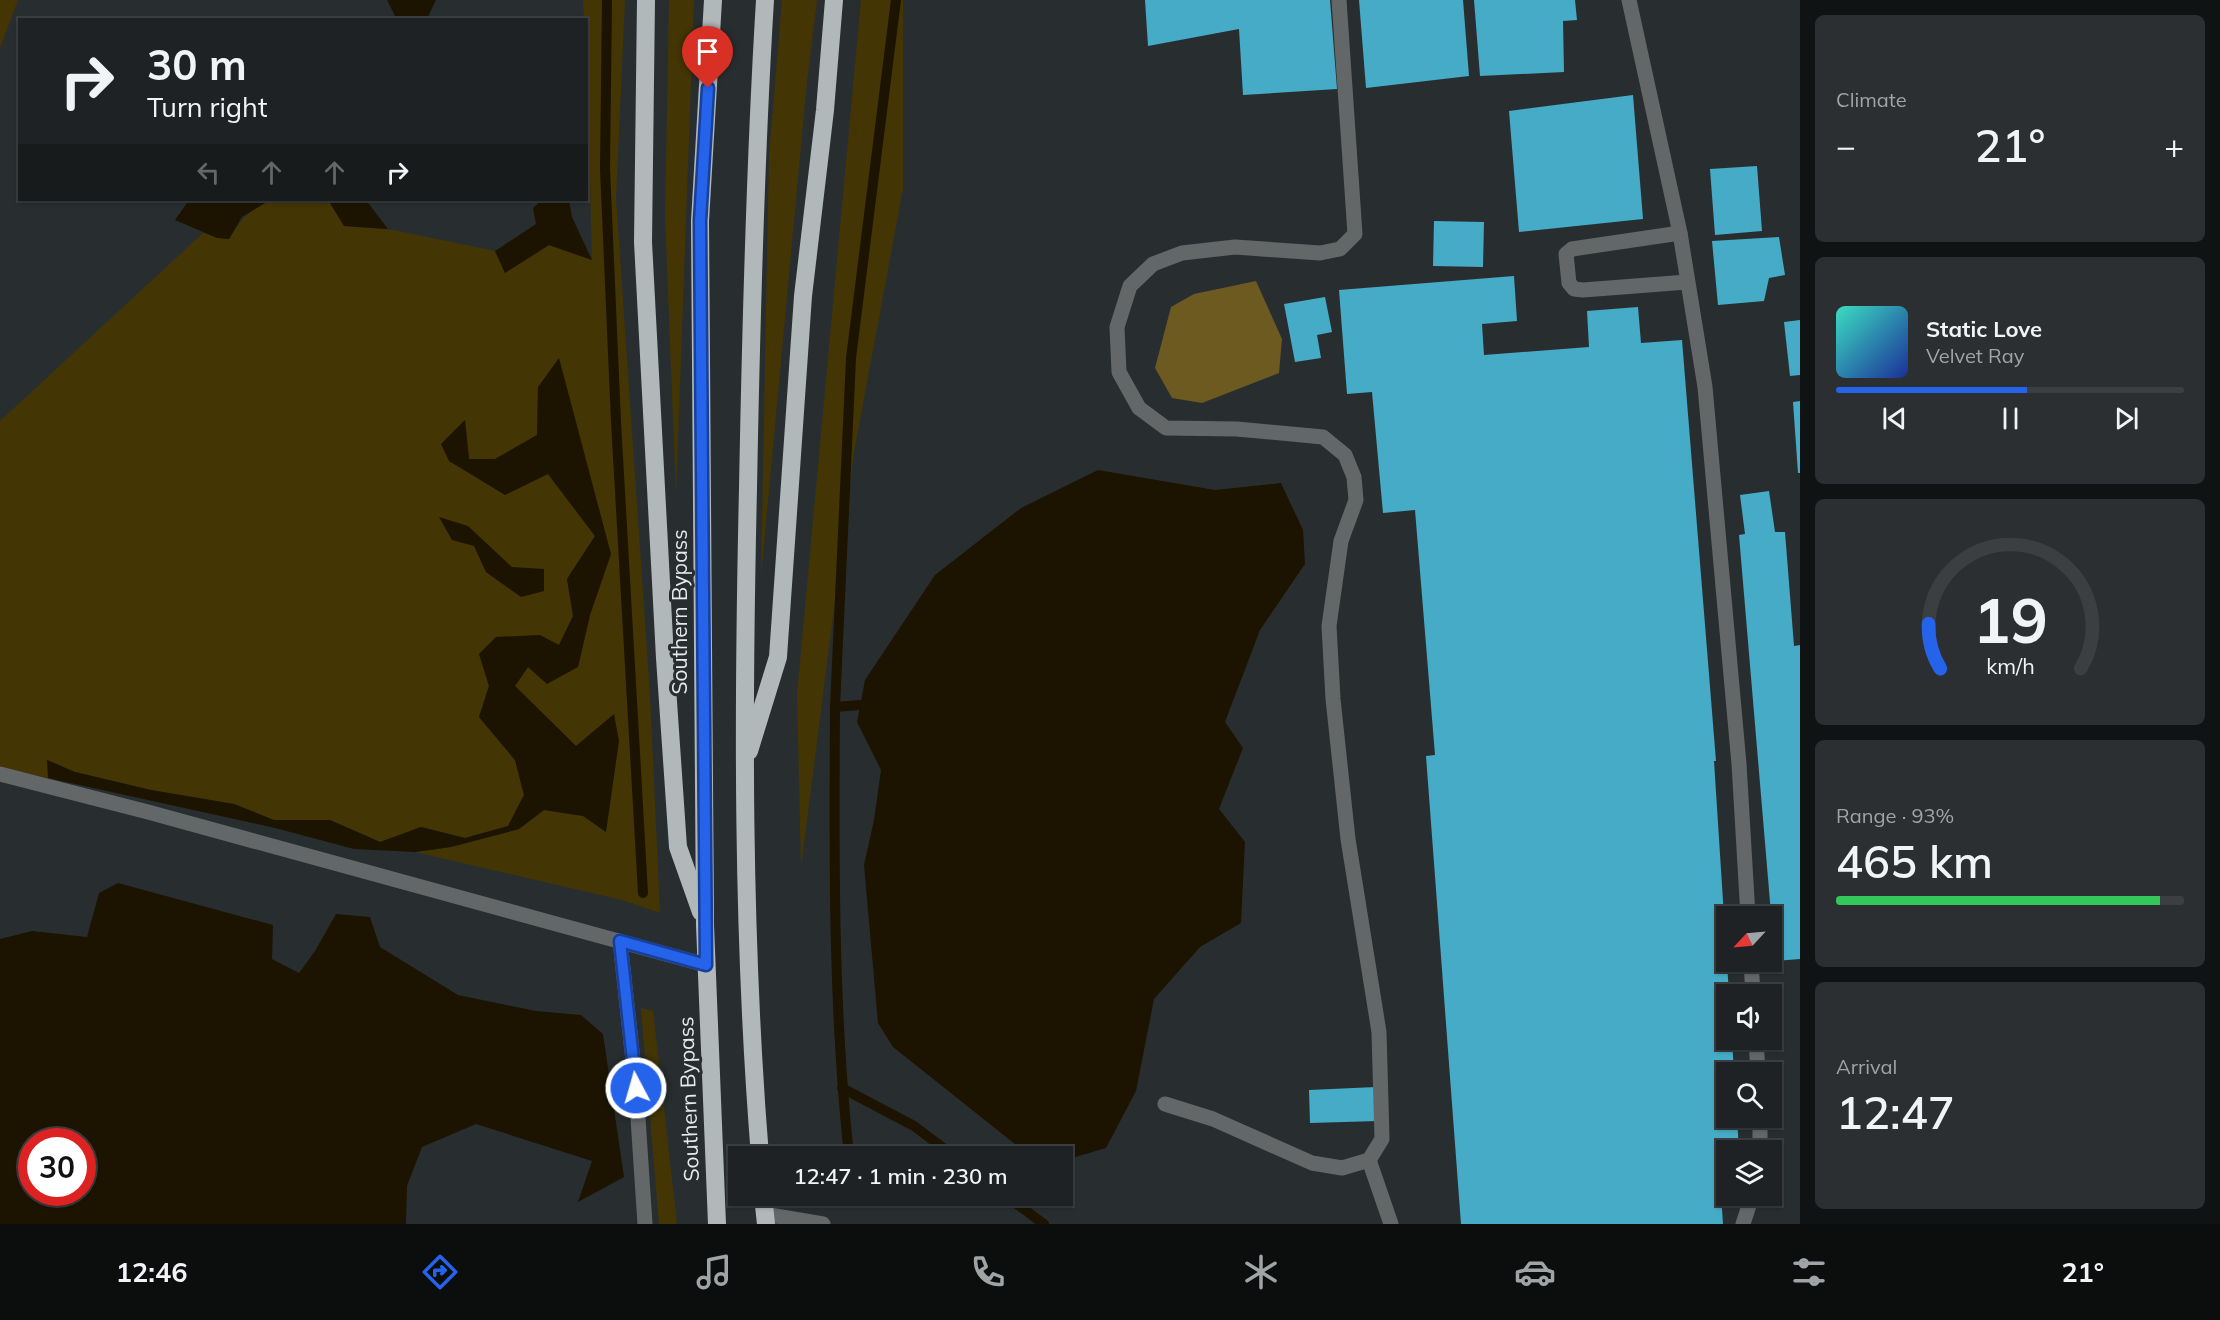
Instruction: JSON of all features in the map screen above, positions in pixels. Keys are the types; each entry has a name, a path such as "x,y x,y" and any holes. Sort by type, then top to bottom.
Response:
{"highway":[{"path":"646,0 643,242 665,658 678,848 705,925"},
{"name":"Southern Bypass","path":"713,0 700,221 705,925 717,1224"},
{"path":"759,1146 755,1100 744,770 754,170 765,0"},
{"path":"744,770 778,657 803,296 825,110 834,0"},
{"path":"765,1206 768,1221"}],"street":[{"path":"1165,1104 1213,1119 1312,1163 1342,1168 1369,1160 1382,1139 1379,1032 1348,839 1333,699 1329,626 1341,541 1356,500 1354,477 1345,455 1323,437 1237,429 1166,428 1139,408 1119,372 1117,327 1130,286 1153,264 1182,253 1235,247 1320,253 1340,249 1355,234 1340,0"},
{"path":"1629,0 1680,233 1686,282 1705,387 1739,764 1747,906"},
{"path":"1680,233 1572,249 1566,254 1569,283 1574,289 1583,290 1686,282"},
{"path":"0,774 148,812 706,965"},
{"path":"620,941 636,1088 645,1224"},
{"path":"1369,1160 1391,1224"},
{"path":"1743,1224 1749,1206"},
{"path":"768,1221 824,1224"}],"shaded area":[{"path":"0,0 18,0 0,48"},
{"path":"387,0 436,0 427,18 396,18"},
{"path":"583,0 625,0 616,199 650,695 660,913 622,900 415,852 451,847 519,829 544,810 583,816 606,831 614,715 576,746 515,686 528,667 578,667 590,615 611,554 538,387 537,435 495,459 469,459 465,420 441,444 486,483 505,495 548,474 595,536 567,579 573,616 559,645 479,654 489,686 479,717 515,760 524,795 508,826 465,838 421,827 381,842 330,820 274,820 234,804 151,790 75,772 48,760 48,778 0,767 0,421 203,233 229,239 250,213 271,202 329,201 345,226 393,230 495,251 505,273 549,245 592,260 588,18 584,18"},
{"path":"669,0 694,0 676,494 665,217"},
{"path":"782,0 817,0 807,81 761,576 769,155"},
{"path":"861,0 903,0 903,189 854,452 801,867 797,694"},
{"path":"188,201 268,201 242,217 229,239 217,238 175,220"},
{"path":"329,201 367,201 388,229 344,226"},
{"path":"541,201 569,201 572,217 592,260 549,245 505,273 495,251 536,224 533,208"},
{"path":"1256,281 1282,339 1279,373 1202,403 1172,398 1155,368 1171,307 1194,294"},
{"path":"559,358 611,554 590,615 578,667 547,684 528,667 515,686 576,746 614,714 619,741 606,832 583,816 544,810 519,829 451,847 415,852 354,849 275,828 48,778 47,760 75,772 151,790 234,804 274,820 330,820 380,842 421,827 465,838 508,826 524,795 515,760 479,717 489,686 479,654 496,637 540,635 559,645 573,616 567,579 595,536 548,474 505,495 449,461 441,444 465,420 469,459 495,459 537,435 538,387"},
{"path":"1098,470 1215,490 1281,483 1303,530 1305,564 1260,630 1225,722 1243,748 1219,809 1245,842 1241,923 1200,947 1154,999 1136,1091 1106,1148 1073,1158 1073,1146 1017,1146 893,1047 878,1023 864,865 874,820 881,770 857,722 865,680 935,575 1021,508"},
{"path":"439,517 468,526 512,567 544,569 544,591 521,597 486,572 474,546 452,540"},
{"path":"118,883 273,925 272,959 299,973 315,951 336,914 370,917 380,947 458,995 536,1011 581,1015 603,1034 624,1177 578,1202 592,1161 476,1124 422,1147 407,1186 406,1224 0,1224 0,939 32,931 87,937 99,893"},
{"path":"641,1008 653,1011 677,1224 659,1224"}],"building":[{"path":"1145,0 1330,0 1337,89 1243,95 1239,29 1148,46"},
{"path":"1359,0 1463,0 1469,76 1366,88"},
{"path":"1474,0 1575,0 1577,20 1563,21 1564,72 1480,76"},
{"path":"1633,95 1643,219 1519,232 1509,111"},
{"path":"1757,166 1762,231 1715,235 1710,169"},
{"path":"1434,221 1484,222 1483,267 1433,266"},
{"path":"1779,237 1785,275 1769,278 1764,301 1718,305 1712,241"},
{"path":"1514,276 1517,321 1482,324 1484,355 1589,347 1587,311 1638,307 1641,343 1682,340 1716,761 1714,761 1723,906 1716,906 1716,972 1728,972 1728,984 1716,984 1716,1050 1733,1050 1733,1062 1716,1062 1716,1128 1738,1128 1738,1140 1716,1140 1716,1206 1722,1206 1723,1224 1461,1224 1426,756 1435,755 1415,510 1383,513 1372,392 1347,394 1339,290"},
{"path":"1325,297 1332,332 1317,335 1321,358 1295,362 1284,304"},
{"path":"1800,320 1800,375 1790,376 1784,322"},
{"path":"1800,401 1800,473 1798,473 1793,402"},
{"path":"1769,491 1775,532 1785,532 1794,646 1800,645 1800,959 1782,960 1782,906 1770,906 1739,535 1745,534 1740,495"},
{"path":"1376,1087 1378,1121 1310,1123 1309,1090"}],"waterway":[{"path":"607,0 605,169 616,422 643,893"},
{"path":"860,705 835,707 851,358 896,0"},
{"path":"835,707 837,988 848,1146"},
{"path":"842,1088 914,1126 941,1146"},
{"path":"1020,1206 1044,1224"}],"route":[{"path":"636,1088 620,941 706,965 700,221 708,88"}]}
